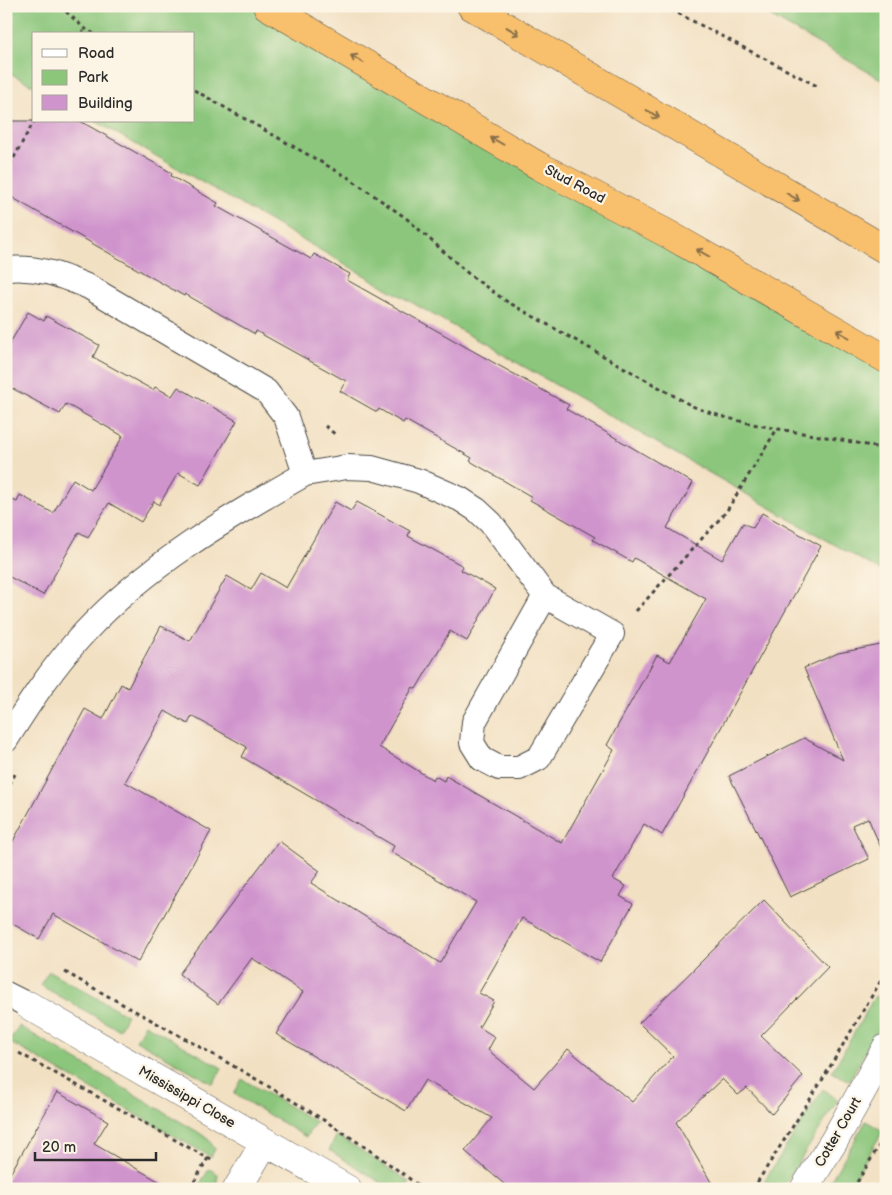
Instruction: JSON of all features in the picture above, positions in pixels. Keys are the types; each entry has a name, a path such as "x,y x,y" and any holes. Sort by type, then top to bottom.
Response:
{"highway":[{"name":"Stud Road","path":"267,6 539,166 668,234 886,359"},
{"path":"471,6 886,250"}],"street":[{"name":"Mississippi Close","path":"17,999 347,1189"},
{"name":"Cotter Court","path":"804,1189 886,1048"},
{"path":"237,1189 265,1142"}],"lane":[{"path":"6,269 26,267 58,274 89,287 266,391 286,417 305,474"},
{"path":"6,740 39,687 84,632 143,577 226,519 305,474 347,466 372,468 419,481 460,499 491,523 545,596 612,634 540,758 519,768 499,768 482,759 472,743 474,722 545,596"}],"path":[{"path":"60,6 91,32"},
{"path":"664,6 819,86"},
{"path":"83,32 84,28"},
{"path":"195,91 349,178 406,218 471,276 506,300 692,406 740,423 824,435 886,450"},
{"path":"6,172 33,122"},
{"path":"632,616 726,512 777,429"},
{"path":"6,792 18,769"},
{"path":"65,972 310,1113 397,1169 423,1189"},
{"path":"753,1189 816,1090 886,972"},
{"path":"19,1053 208,1158 190,1189"},
{"path":"853,1189 886,1134"}],"green space":[{"path":"6,6 271,6 886,359 886,574 97,122 195,122 195,32 32,32 32,85 6,71"},
{"path":"752,6 886,6 886,82"},
{"path":"49,971 127,1015 119,1030 40,985"},
{"path":"875,996 886,1002 886,1016 849,1081 832,1072"},
{"path":"145,1024 222,1068 213,1084 136,1040"},
{"path":"19,1026 198,1132 208,1139 215,1149 211,1157 9,1042"},
{"path":"242,1079 316,1122 306,1137 234,1094"},
{"path":"823,1089 838,1100 782,1189 759,1189"},
{"path":"866,1121 883,1131 848,1189 830,1189 827,1187"},
{"path":"337,1135 410,1182 405,1189 391,1189 329,1150"},
{"path":"209,1169 218,1174 216,1189 197,1189"}],"building":[{"path":"6,121 82,122 172,173 171,176 218,203 216,206 311,259 314,254 350,274 347,280 569,405 566,409 693,483 667,528 722,560 743,523 753,528 762,513 821,546 662,835 644,824 613,879 626,886 620,896 633,904 600,962 522,918 479,993 494,1001 479,1027 495,1037 488,1050 534,1088 568,1049 632,1102 673,1056 639,1023 764,900 828,967 761,1036 803,1076 772,1114 747,1088 738,1095 722,1079 676,1122 715,1189 510,1189 465,1151 492,1118 425,1080 406,1111 276,1034 303,992 252,958 218,1004 179,974 279,841 320,871 311,883 440,963 476,902 391,852 394,846 242,757 247,747 192,716 188,724 165,711 125,782 211,831 138,962 53,914 39,939 6,920 6,854 85,709 103,719 121,684 128,688 161,626 190,641 227,576 251,590 261,573 286,588 335,502 351,511 357,502 410,531 408,536 463,566 461,570 495,589 467,641 450,631 416,689 413,687 379,747 433,780 435,776 444,781 446,776 562,843 614,750 607,745 657,655 670,662 706,599 634,558 632,562 593,540 595,537 530,500 532,497 470,461 472,458 405,420 403,423 379,409 377,412 340,391 346,381 256,331 255,334 185,294 184,296 6,194"},
{"path":"28,312 44,321 46,316 99,345 93,357 153,390 155,387 172,396 178,387 237,421 200,485 178,473 159,505 154,501 141,522 109,503 88,537 79,532 43,595 6,575 6,497 17,502 20,495 53,513 73,479 91,490 123,436 66,404 60,414 6,385 6,350"},
{"path":"886,644 886,859 868,818 852,825 869,859 790,897 729,776 804,738 843,760 804,668 838,653"},
{"path":"57,1092 108,1121 94,1144 172,1189 6,1189 6,1181"}]}
